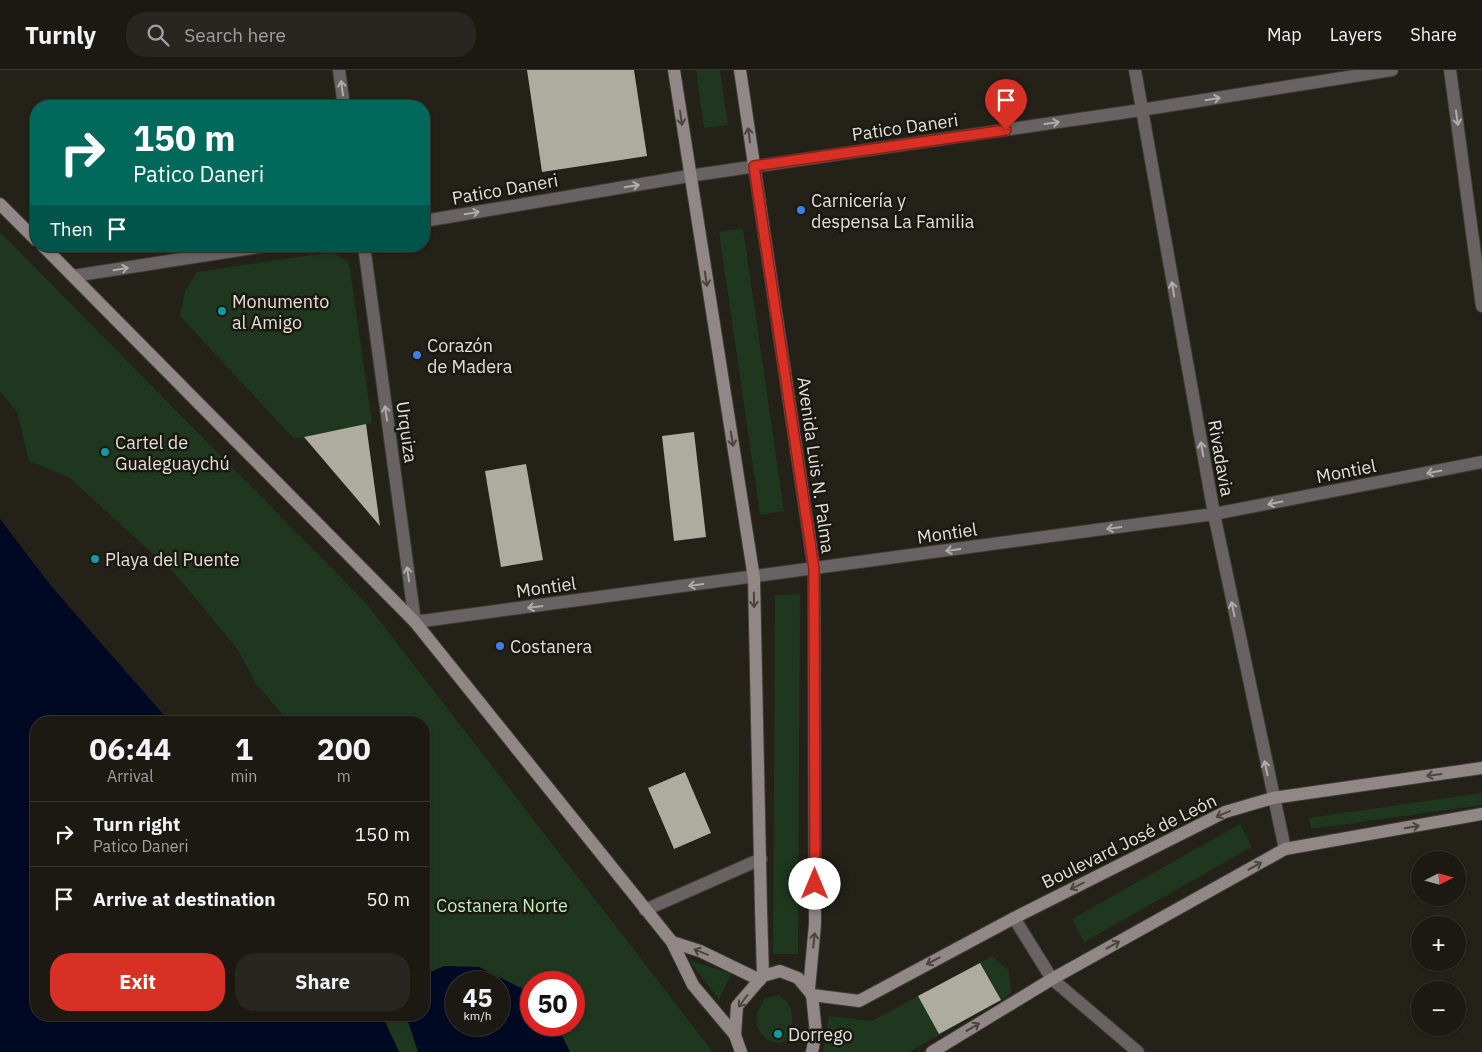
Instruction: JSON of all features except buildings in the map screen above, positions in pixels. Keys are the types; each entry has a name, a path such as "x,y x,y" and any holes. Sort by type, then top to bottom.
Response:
{"main road":[{"path":"674,70 689,176 754,578 762,978"},
{"name":"Avenida Luis N. Palma","path":"740,70 814,569 815,924 810,992 816,1033 812,1052"},
{"path":"0,204 30,234"},
{"path":"49,252 415,622 672,942 693,985 735,1035 741,1052"},
{"name":"Boulevard José de León","path":"810,992 859,1001 1014,918 1225,812 1273,798 1482,768"},
{"path":"932,1052 1052,979 1285,849 1482,814"},
{"path":"672,942 700,951 762,978"},
{"path":"735,1035 737,1006 762,978 780,971 798,978 810,992"}],"street":[{"path":"339,70 343,100"},
{"name":"Rivadavia","path":"1135,70 1214,514 1285,849"},
{"name":"Patico Daneri","path":"430,220 689,176 1141,110 1392,70"},
{"path":"1450,70 1482,306"},
{"path":"73,276 227,252"},
{"name":"Urquiza","path":"365,252 415,622"},
{"name":"Montiel","path":"415,622 754,578 1214,514 1482,462"},
{"path":"645,910 760,859"},
{"path":"1014,918 1052,979 1138,1052"}],"green space":[{"path":"696,70 720,70 728,125 704,128"},
{"path":"743,228 784,511 760,515 719,232"},
{"name":"Costanera Norte","path":"0,232 366,603 713,1052 399,1052 385,1021 430,1021 430,716 284,716 256,684 238,650 178,577 70,478 29,461 17,412 0,392"},
{"path":"333,252 349,263 372,423 294,439 180,316 185,291 197,272"},
{"path":"800,594 798,954 773,954 775,595"},
{"path":"1482,793 1482,805 1311,829 1309,818"},
{"path":"1240,824 1252,847 1084,942 1072,919"},
{"path":"992,956 1009,971 1011,993 1001,1000 909,1052 823,1052 829,1016 872,1021"},
{"path":"689,960 731,974 719,1000"},
{"path":"779,995 788,1003 792,1016 792,1036 787,1041 780,1043 768,1040 763,1036 757,1024 758,1011 765,998"}],"water":[{"path":"0,519 51,586 165,716 30,716 30,1021 385,1021 399,1052 0,1052"},
{"path":"444,966 479,967 487,971 445,971 445,1036 510,1036 510,982 520,988 520,1036 562,1036 570,1052 418,1052 408,1021 430,1021 430,972"}],"place":[{"name":"Carnicería y despensa La Familia","path":"801,210"},
{"name":"Monumento al Amigo","path":"222,311"},
{"name":"Corazón de Madera","path":"417,355"},
{"name":"Cartel de Gualeguaychú","path":"105,452"},
{"name":"Playa del Puente","path":"95,559"},
{"name":"Costanera","path":"500,646"},
{"name":"Dorrego","path":"778,1034"}],"route":[{"path":"815,884 814,569 754,166 1006,130"}]}
